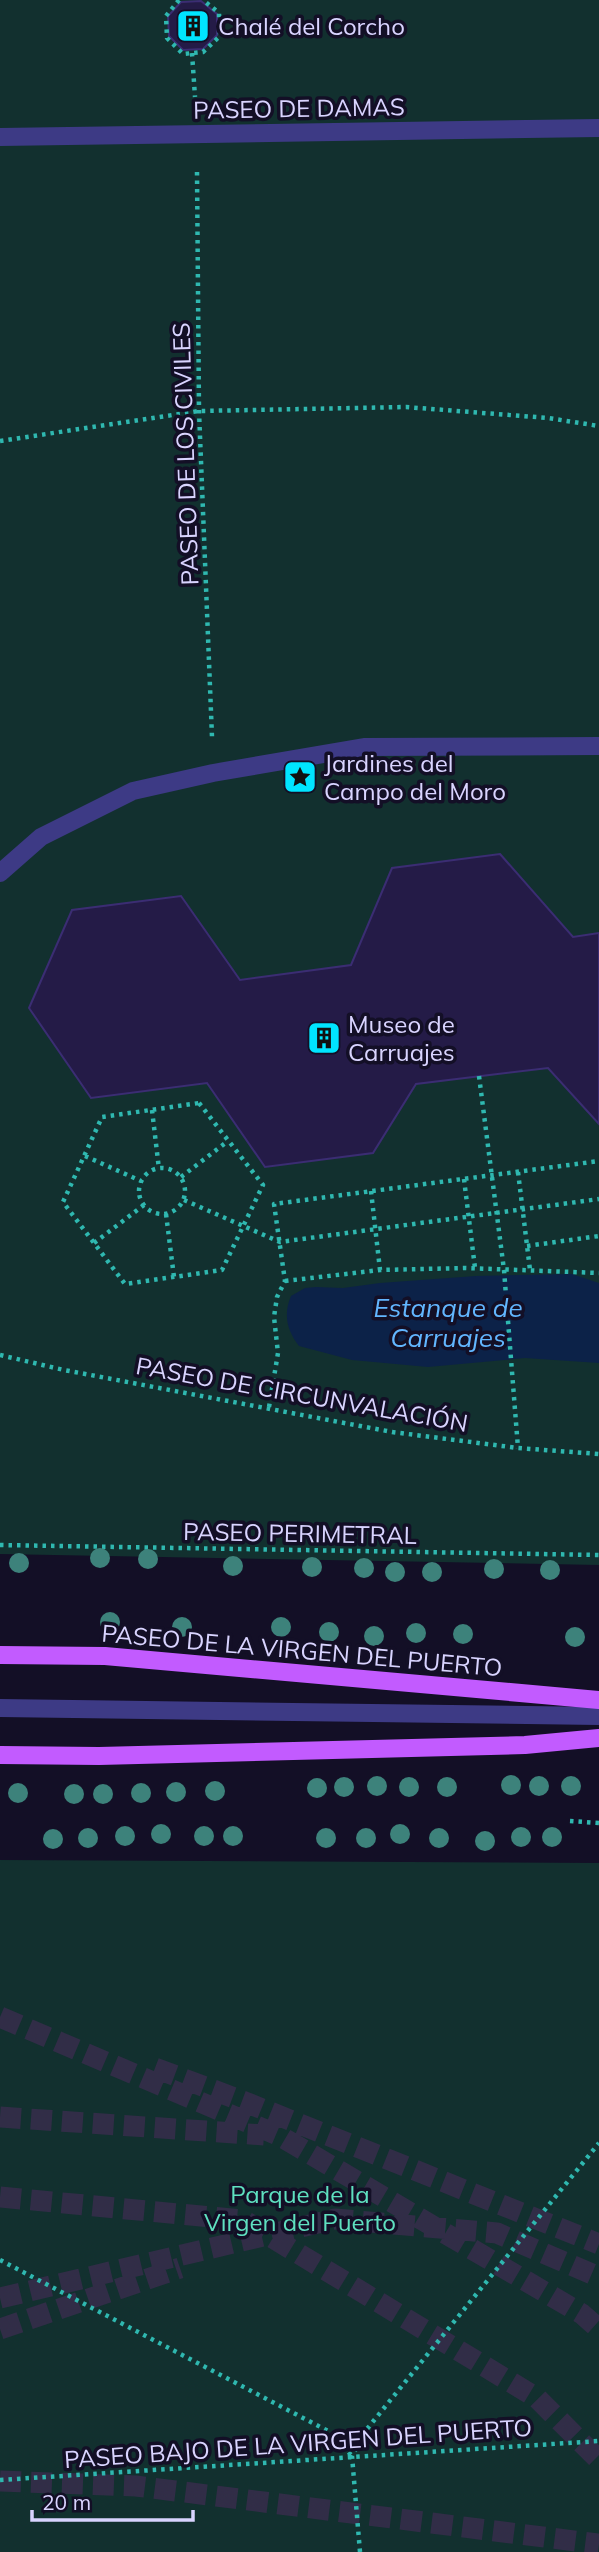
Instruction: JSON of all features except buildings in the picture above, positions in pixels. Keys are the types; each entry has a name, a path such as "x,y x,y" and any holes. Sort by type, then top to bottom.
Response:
{"main road":[{"name":"PASEO DE LA VIRGEN DEL PUERTO","path":"0,1655 105,1656 599,1700"},
{"path":"0,1755 99,1756 525,1745 599,1738"}],"street":[{"name":"PASEO DE DAMAS","path":"0,137 599,128"},
{"path":"0,873 41,837 133,791 213,773 364,747 599,746"},
{"name":"PASEO DE LA VIRGEN DEL PUERTO","path":"0,1708 599,1716"}],"path":[{"path":"179,0 166,16 167,38 183,54 203,52 220,36 219,13 203,0"},
{"path":"192,53 194,74"},
{"name":"PASEO DE LOS CIVILES","path":"197,134 200,411 213,773"},
{"path":"0,441 200,411 406,407 548,418 599,426"},
{"path":"479,1076 504,1270 518,1448"},
{"path":"199,1103 263,1185 222,1270 125,1284 63,1202 102,1117 152,1110 199,1103"},
{"path":"152,1110 159,1169"},
{"path":"181,1177 228,1141"},
{"path":"85,1156 141,1181"},
{"path":"269,1407 278,1353 274,1317 277,1297 285,1281 274,1204 599,1161"},
{"path":"159,1169 176,1172 181,1177 184,1200 174,1211 166,1214 153,1212 144,1205 139,1195 141,1181 146,1174 159,1169"},
{"path":"518,1172 530,1270"},
{"path":"464,1179 475,1268"},
{"path":"371,1191 380,1270"},
{"path":"184,1200 280,1242 599,1199"},
{"path":"94,1243 144,1205"},
{"path":"166,1214 174,1277"},
{"path":"527,1246 599,1236"},
{"path":"285,1281 380,1270 475,1268 599,1273"},
{"name":"PASEO DE CIRCUNVALACIÓN","path":"0,1355 64,1370 393,1432 518,1448 599,1454"},
{"name":"PASEO PERIMETRAL","path":"0,1545 599,1555"},
{"path":"570,1821 599,1823"},
{"path":"360,2552 352,2456 367,2429 599,2143"},
{"path":"0,2260 330,2432 352,2456"},
{"name":"PASEO BAJO DE LA VIRGEN DEL PUERTO","path":"0,2480 599,2441"}],"green space":[{"name":"Jardines del Campo del Moro","path":"0,0 599,0 599,1565 0,1554"},
{"name":"Parque de la Virgen del Puerto","path":"0,1860 599,1863 599,2552 0,2552"}],"water":[{"name":"Estanque de Carruajes","path":"572,1274 599,1283 599,1363 525,1358 428,1367 352,1360 299,1346 288,1322 287,1310 291,1296 305,1288 343,1288 476,1276"}],"tunnel":[{"path":"0,2017 280,2136 582,2314 599,2329"},
{"path":"155,2068 599,2244"},
{"path":"0,2117 264,2135"},
{"path":"0,2197 243,2220 537,2398 599,2460"},
{"path":"0,2298 335,2219 497,2233 599,2277"},
{"path":"0,2329 180,2268"},
{"path":"0,2481 136,2486 599,2544"}],"place":[{"name":"Chalé del Corcho","path":"193,26"},
{"name":"Jardines del Campo del Moro","path":"300,777"},
{"name":"Museo de Carruajes","path":"324,1038"}]}
